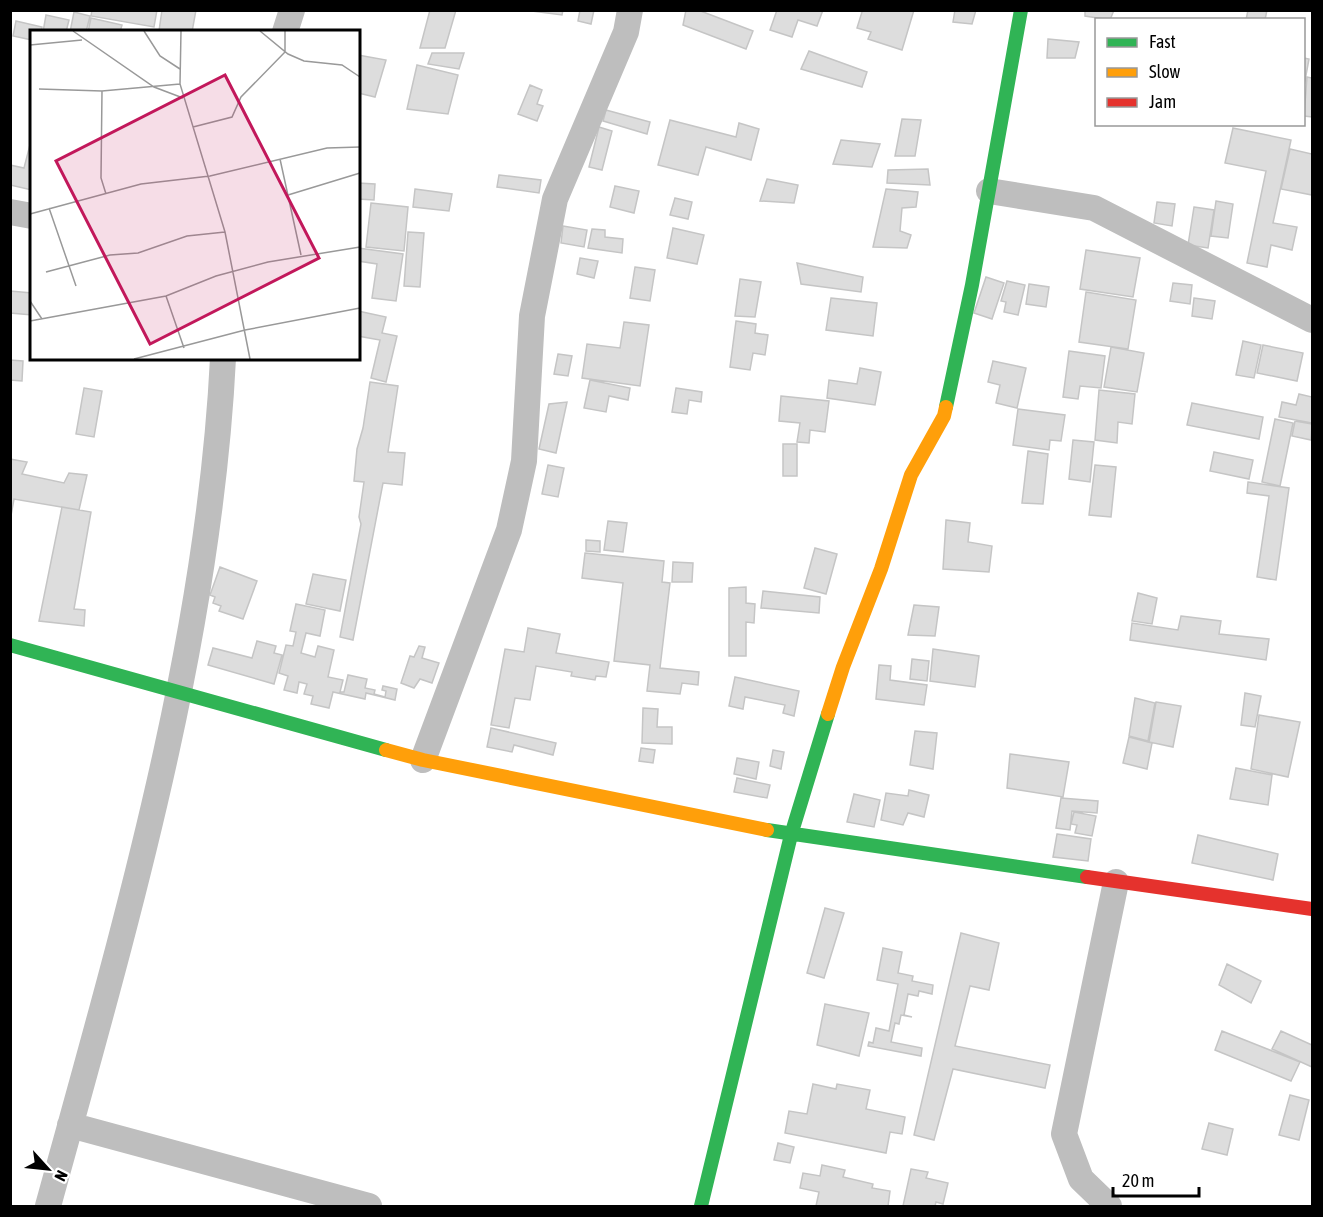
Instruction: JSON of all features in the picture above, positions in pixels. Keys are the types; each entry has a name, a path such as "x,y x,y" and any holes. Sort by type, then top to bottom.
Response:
{"street":[{"path":"286,30 292,10"},
{"path":"423,760 510,530 524,461 532,316 555,199 626,32 630,10"},
{"path":"701,1206 791,835 843,667 881,569 911,475 944,416 989,191 1021,10"},
{"path":"989,191 1094,208 1312,320"},
{"path":"10,212 30,216"},
{"path":"48,1206 128,916 177,692 198,578 218,430 223,360"},
{"path":"10,645 423,760 791,835 1312,909"},
{"path":"1109,1206 1081,1179 1064,1134 1116,882"},
{"path":"70,1125 369,1206"}],"building":[{"path":"92,10 157,10 154,27 91,16"},
{"path":"162,10 196,10 192,30 159,30"},
{"path":"430,10 456,10 445,48 420,48"},
{"path":"524,10 563,10 562,15"},
{"path":"580,10 594,10 591,24 578,21"},
{"path":"686,10 698,10 753,31 746,49 683,25"},
{"path":"777,10 823,10 817,26 798,20 792,37 770,30"},
{"path":"858,10 914,10 902,50 868,39 871,32 857,28 862,12"},
{"path":"955,10 976,10 972,24 953,22"},
{"path":"1085,10 1114,10 1111,18 1085,16"},
{"path":"1248,10 1267,10 1265,18 1246,18"},
{"path":"74,12 90,16 86,30 70,30"},
{"path":"46,15 69,20 66,30 43,30"},
{"path":"91,18 122,25 121,30 88,30"},
{"path":"16,21 42,27 41,30 30,30 30,40 13,36"},
{"path":"1048,39 1079,42 1075,58 1047,58"},
{"path":"809,51 867,72 862,87 801,69"},
{"path":"432,53 464,53 459,69 428,64"},
{"path":"360,55 386,60 375,97 360,93"},
{"path":"1305,58 1309,59 1305,81"},
{"path":"417,65 458,75 448,114 407,109"},
{"path":"1307,77 1312,78 1312,117 1305,116"},
{"path":"530,85 542,90 537,104 543,106 537,121 518,114"},
{"path":"606,110 650,122 647,134 603,121"},
{"path":"902,119 921,120 915,156 895,156"},
{"path":"670,120 736,137 739,123 759,129 751,160 706,147 698,175 658,165"},
{"path":"599,127 612,131 602,170 589,167"},
{"path":"1233,128 1291,140 1273,223 1297,227 1292,250 1271,245 1267,267 1247,263 1266,171 1225,163"},
{"path":"841,140 880,144 872,167 833,164"},
{"path":"30,145 30,190 10,185 10,165 24,168"},
{"path":"1290,149 1312,154 1312,195 1281,189"},
{"path":"928,169 930,185 887,183 888,170"},
{"path":"499,175 541,180 539,193 497,187"},
{"path":"767,179 798,185 794,203 760,201"},
{"path":"360,183 375,184 374,200 360,199"},
{"path":"615,186 639,191 634,213 610,207"},
{"path":"415,189 452,194 449,211 413,207"},
{"path":"886,189 918,192 916,207 902,208 900,231 911,235 907,248 873,247"},
{"path":"675,198 692,202 688,219 670,215"},
{"path":"1216,201 1233,204 1228,238 1211,236"},
{"path":"1157,202 1175,204 1172,226 1154,223"},
{"path":"371,203 408,207 404,251 366,247"},
{"path":"1194,207 1214,210 1208,248 1188,245"},
{"path":"563,226 587,230 584,247 561,243"},
{"path":"673,228 704,235 697,264 667,258"},
{"path":"592,229 605,230 605,237 623,239 622,253 588,248"},
{"path":"408,232 424,233 420,287 404,286"},
{"path":"360,248 403,254 396,301 372,298 377,264 360,261"},
{"path":"1086,250 1140,258 1133,297 1080,289"},
{"path":"580,258 598,261 594,278 577,274"},
{"path":"797,263 863,277 861,292 801,284"},
{"path":"635,267 655,270 650,301 630,298"},
{"path":"986,277 1004,283 992,319 974,313"},
{"path":"740,279 761,282 755,317 735,316"},
{"path":"1007,281 1025,285 1018,315 1004,312 1006,302 1001,301"},
{"path":"1173,283 1192,285 1190,304 1170,301"},
{"path":"1029,284 1049,287 1046,307 1026,304"},
{"path":"10,291 30,293 30,315 10,313"},
{"path":"1086,292 1136,300 1128,349 1079,342"},
{"path":"831,298 877,303 873,336 826,330"},
{"path":"1194,298 1215,301 1212,319 1192,316"},
{"path":"360,311 386,317 382,333 397,336 386,382 371,378 380,340 360,336"},
{"path":"736,321 756,324 755,333 768,335 765,355 753,353 750,370 730,367"},
{"path":"624,322 649,325 640,386 582,378 587,344 620,348"},
{"path":"1243,341 1261,345 1254,378 1236,375"},
{"path":"1263,345 1303,353 1297,381 1257,373"},
{"path":"1111,347 1144,353 1137,392 1104,387"},
{"path":"1069,351 1105,356 1101,388 1080,386 1078,399 1063,397"},
{"path":"558,354 572,356 568,376 554,374"},
{"path":"10,360 23,361 22,381 10,380"},
{"path":"993,361 1026,368 1017,408 996,403 1000,385 988,382"},
{"path":"860,368 881,372 875,405 827,398 829,380 857,384"},
{"path":"590,380 630,388 628,400 609,396 606,412 584,408"},
{"path":"370,382 398,386 388,452 405,453 402,485 383,483 353,640 340,637 361,524 359,517 364,482 354,481 357,449 363,428"},
{"path":"84,388 102,391 94,437 76,434"},
{"path":"676,388 702,392 701,402 689,400 687,414 672,412"},
{"path":"1099,390 1135,394 1132,424 1118,422 1117,443 1095,440"},
{"path":"1299,394 1312,397 1312,423 1279,417 1282,402 1296,405"},
{"path":"781,396 829,401 825,432 810,430 809,443 797,442 800,423 779,421"},
{"path":"567,402 556,453 539,449 549,404"},
{"path":"1192,403 1263,417 1259,439 1187,425"},
{"path":"1018,409 1065,415 1061,441 1050,440 1049,450 1013,445"},
{"path":"1275,419 1293,423 1280,486 1262,482"},
{"path":"1295,421 1312,424 1311,440 1292,436"},
{"path":"1073,440 1094,442 1090,482 1069,479"},
{"path":"783,444 797,444 797,476 783,476"},
{"path":"1028,451 1048,454 1043,504 1022,503"},
{"path":"1214,452 1253,460 1249,479 1210,471"},
{"path":"10,459 27,462 22,474 64,483 69,473 87,475 79,510 14,499 10,521"},
{"path":"548,465 564,468 558,497 542,494"},
{"path":"1095,465 1116,467 1111,517 1089,515"},
{"path":"1248,482 1289,488 1276,580 1257,577 1269,496 1247,493"},
{"path":"62,507 91,512 74,609 85,610 84,626 39,621"},
{"path":"946,520 970,523 968,542 992,546 989,572 943,569"},
{"path":"608,521 627,523 623,552 604,550"},
{"path":"586,540 600,541 600,552 586,551"},
{"path":"815,548 837,554 826,594 804,588"},
{"path":"585,553 664,561 662,582 670,583 660,668 699,672 698,685 682,683 680,694 647,691 650,665 614,661 623,583 582,578"},
{"path":"673,562 693,563 692,582 672,582"},
{"path":"220,567 257,581 243,619 219,611 221,606 213,603 215,597 210,595"},
{"path":"313,574 346,580 340,611 306,604"},
{"path":"746,587 746,603 755,604 754,623 746,622 746,656 729,656 729,588"},
{"path":"763,591 820,597 819,613 761,608"},
{"path":"1138,593 1157,598 1152,624 1132,621"},
{"path":"296,604 325,610 320,636 306,633 301,653 315,657 318,646 334,650 328,677 343,680 340,692 344,692 348,675 367,679 365,688 375,690 374,694 385,697 386,691 382,690 383,686 397,689 395,700 366,693 365,699 333,692 329,708 311,704 313,696 304,694 307,684 299,682 297,693 284,690 288,676 279,673 286,645 293,646 296,632 290,631"},
{"path":"914,605 939,607 935,636 908,635"},
{"path":"1181,616 1221,621 1219,634 1269,639 1266,660 1130,640 1132,623 1178,630"},
{"path":"528,628 560,634 556,653 609,662 606,677 596,676 595,680 571,676 572,672 536,666 530,700 515,698 509,728 491,725 505,649 524,652"},
{"path":"257,641 276,646 274,653 282,655 274,684 208,665 213,648 252,658"},
{"path":"419,646 425,647 422,658 439,663 432,683 420,679 414,688 401,683 410,656 414,657"},
{"path":"933,649 979,656 975,687 930,681"},
{"path":"912,659 929,661 927,681 910,679"},
{"path":"879,665 891,666 890,680 927,685 924,705 876,699"},
{"path":"735,677 799,691 794,716 783,713 785,705 745,697 743,709 729,706"},
{"path":"1245,693 1261,696 1255,727 1241,725"},
{"path":"1135,698 1155,703 1148,741 1129,736"},
{"path":"1156,702 1181,706 1173,747 1149,742"},
{"path":"643,708 658,709 657,727 672,727 672,744 642,743"},
{"path":"1259,715 1300,722 1288,777 1251,769"},
{"path":"491,728 556,743 553,755 514,745 512,752 487,747"},
{"path":"915,731 937,733 933,769 910,765"},
{"path":"1129,737 1152,743 1147,769 1123,763"},
{"path":"641,748 655,750 653,763 639,761"},
{"path":"773,750 784,752 781,769 770,766"},
{"path":"1010,754 1069,762 1063,797 1007,788"},
{"path":"737,758 759,762 756,779 734,774"},
{"path":"1236,768 1272,775 1268,805 1230,799"},
{"path":"737,778 770,785 767,798 734,792"},
{"path":"909,790 929,795 924,817 908,813 903,825 881,820 886,793 908,796"},
{"path":"854,794 880,800 874,827 847,822"},
{"path":"1061,798 1098,801 1097,813 1072,811 1070,830 1056,828"},
{"path":"1074,812 1096,816 1092,836 1075,833 1077,825 1071,824"},
{"path":"1057,834 1091,839 1088,861 1053,857"},
{"path":"1198,835 1278,854 1273,880 1192,863"},
{"path":"825,908 844,913 824,978 807,973"},
{"path":"961,933 999,943 989,990 970,986 955,1046 1050,1065 1045,1088 953,1069 934,1140 914,1135"},
{"path":"883,948 902,952 898,973 913,976 912,981 933,985 932,994 919,991 918,996 908,994 904,1015 912,1017 901,1015 899,1024 895,1023 891,1042 922,1048 921,1056 868,1046 869,1042 873,1043 876,1028 889,1031 898,984 877,980"},
{"path":"1227,964 1261,981 1251,1003 1219,985"},
{"path":"825,1004 869,1013 859,1056 817,1045"},
{"path":"1222,1031 1300,1062 1291,1081 1215,1050"},
{"path":"1281,1031 1312,1045 1312,1067 1272,1049"},
{"path":"813,1084 836,1089 837,1084 870,1090 866,1109 905,1117 902,1134 890,1132 886,1153 785,1133 789,1111 807,1114"},
{"path":"1290,1095 1309,1100 1299,1140 1279,1135"},
{"path":"1209,1123 1233,1129 1227,1155 1202,1149"},
{"path":"778,1143 794,1147 790,1163 774,1160"},
{"path":"822,1165 845,1170 843,1177 873,1184 872,1188 890,1191 888,1206 816,1206 819,1192 800,1188 803,1173 820,1176"},
{"path":"911,1169 928,1172 926,1178 948,1183 943,1204 936,1202 935,1206 903,1206"}],"traffic: fast":[{"path":"946,407 972,285 1021,10"},
{"path":"10,645 386,750"},
{"path":"701,1206 791,835 828,714"},
{"path":"767,830 1087,877"}],"traffic: slow":[{"path":"828,714 843,667 881,569 911,475 944,416 946,407"},
{"path":"386,750 423,760 767,830"}],"traffic: jam":[{"path":"1087,877 1312,909"}]}
